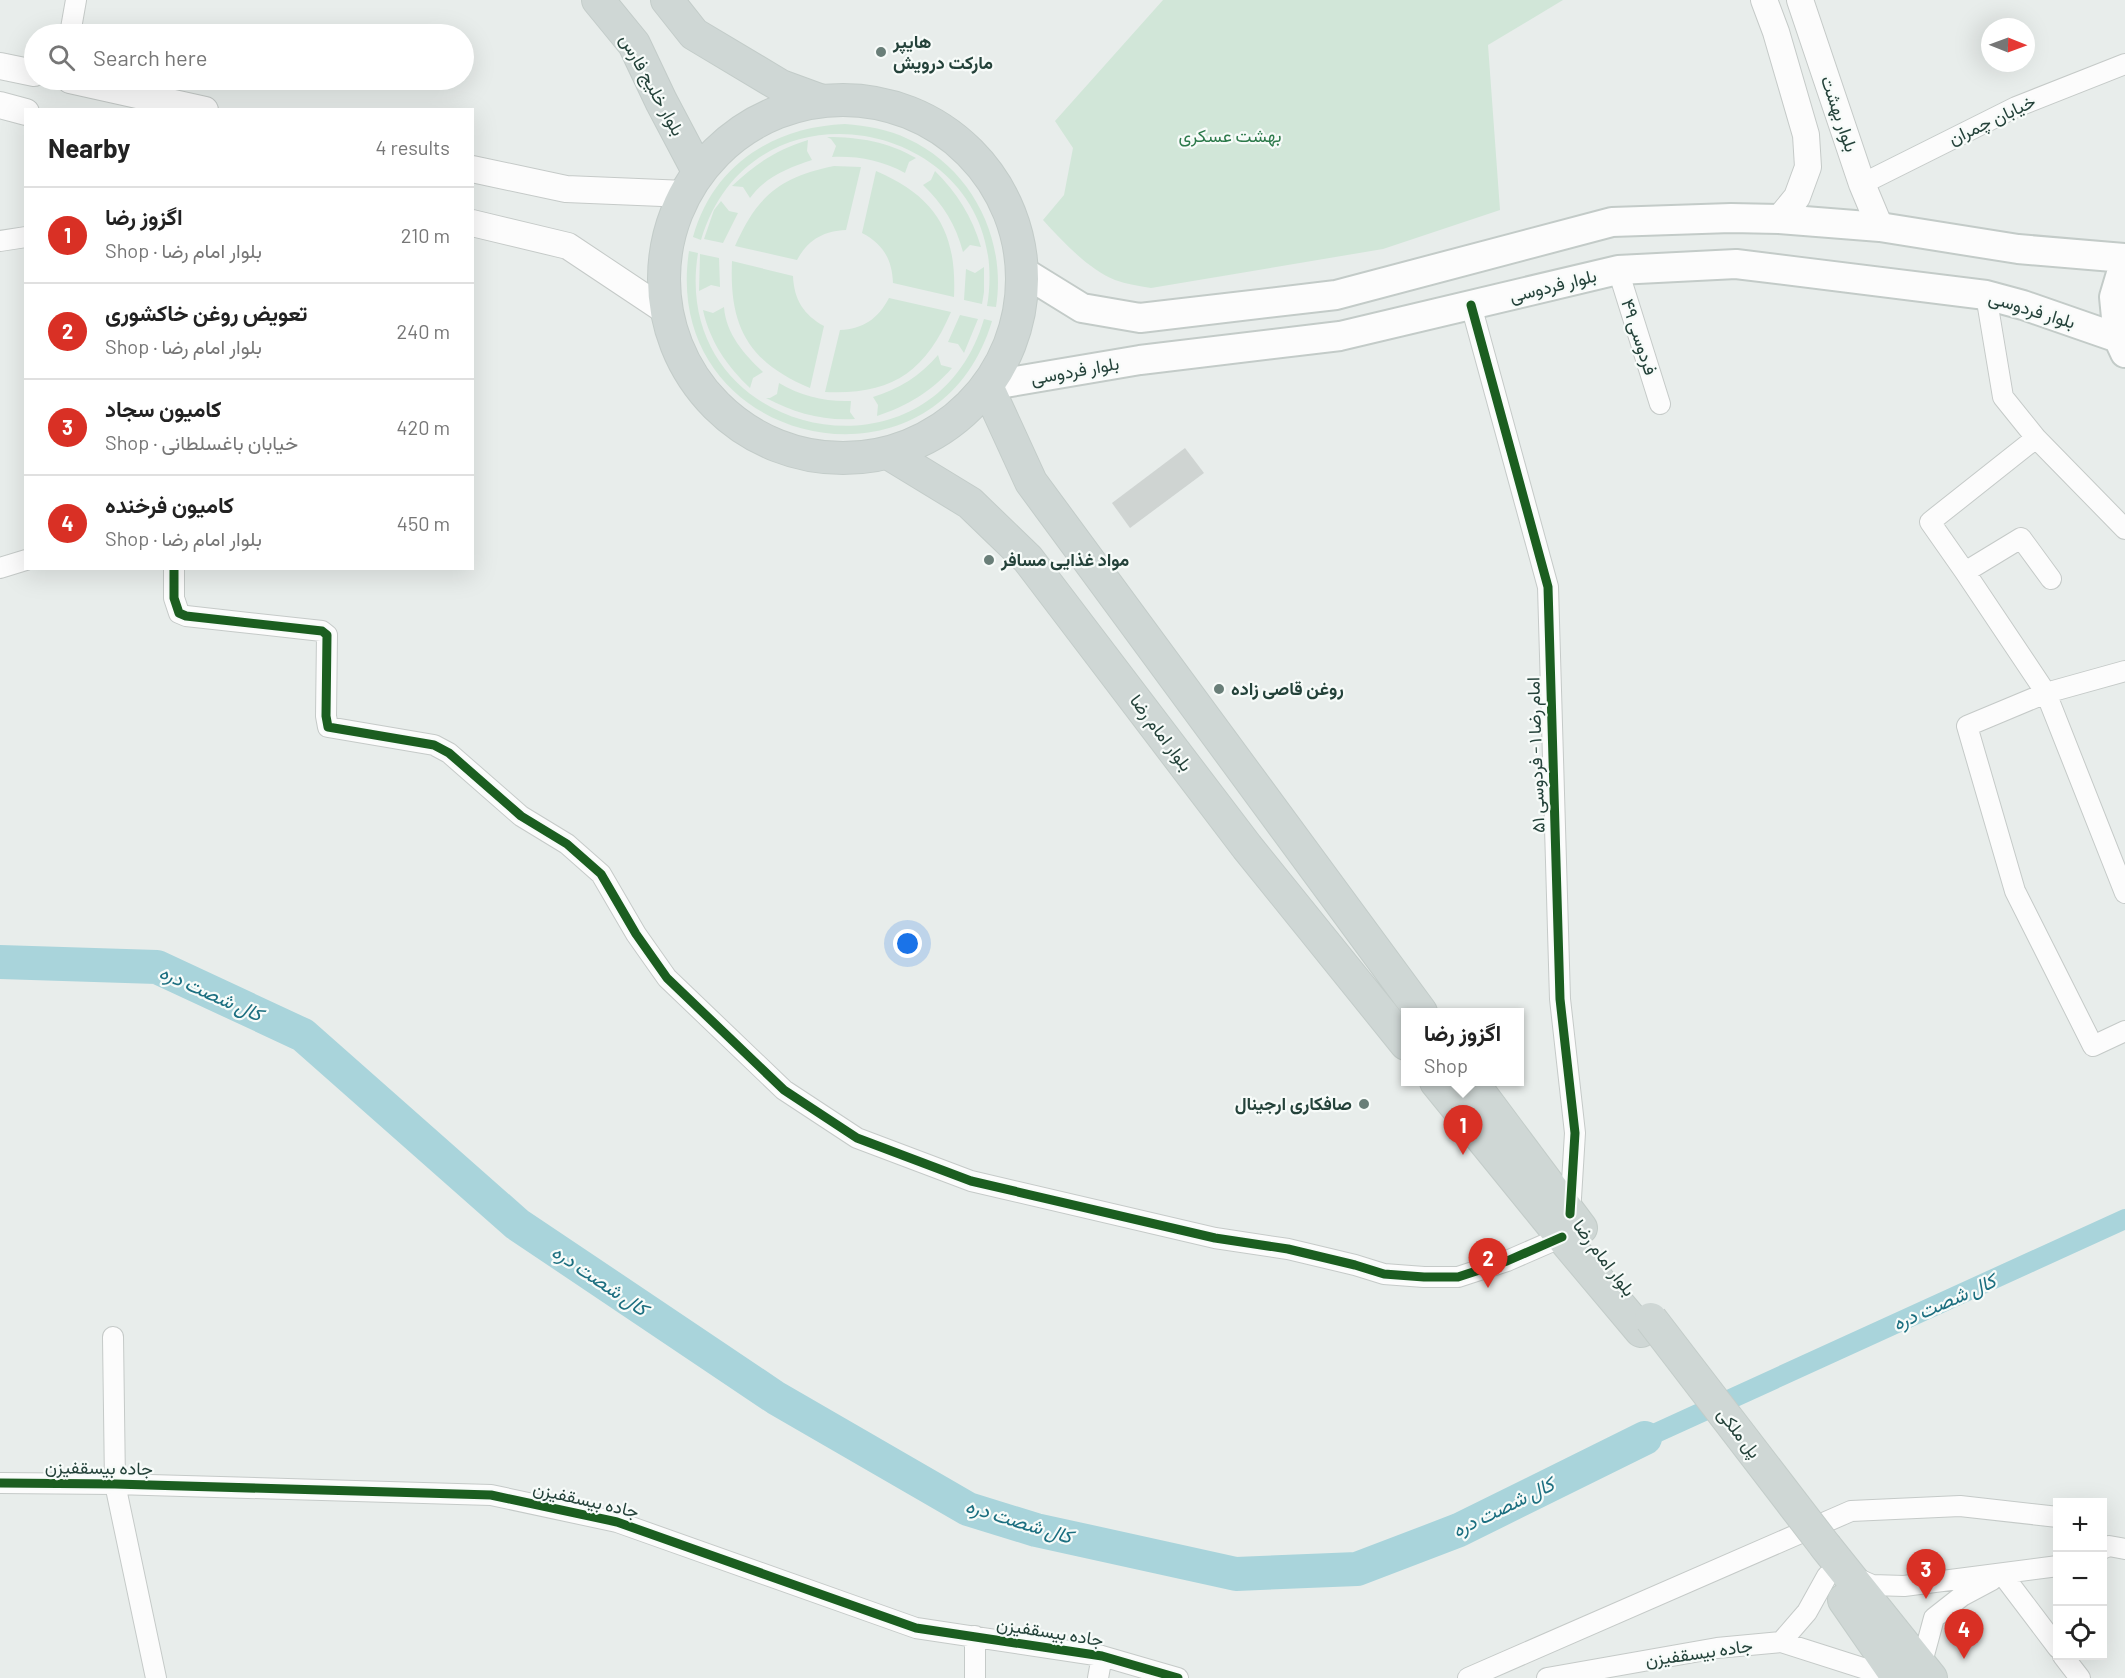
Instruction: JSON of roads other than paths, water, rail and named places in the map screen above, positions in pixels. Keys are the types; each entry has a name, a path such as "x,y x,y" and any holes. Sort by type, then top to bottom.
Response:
{"main road":[{"name":"بلوار خلیج فارس","path":"598,0 634,44 661,101 693,183"},
{"path":"667,0 694,34 781,86 822,101"},
{"path":"822,101 871,102 895,108 932,124 959,143 986,173 1003,200 1019,247 1022,271 1021,296 1015,327 1000,365 987,386 971,405 933,435 911,446 864,458 815,457 791,451 747,431 710,399 695,380 683,359 667,312 664,288 665,264 671,232 693,183 715,154 753,124 775,113 822,101"},
{"path":"1022,271 1082,308 1140,318 1336,295 1612,222 1731,218 1779,219 1880,227 2018,249 2125,259 2114,297 2121,346"},
{"name":"بلوار فردوسی","path":"987,386 1140,360 1340,336 1618,270 1736,264 1986,295 2023,305 2121,346"},
{"path":"987,386 1031,482 1418,1008"},
{"name":"بلوار امام رضا","path":"888,453 969,503 1028,560 1247,846 1401,1038"},
{"path":"1247,846 1280,821"},
{"name":"بلوار امام رضا","path":"1440,1086 1566,1226 1646,1325"},
{"name":"بلوار امام رضا","path":"1475,1086 1566,1226"},
{"name":"پل ملکی","path":"1646,1325 1829,1563"},
{"path":"1829,1563 1911,1675"}],"street":[{"path":"72,24 76,0"},
{"name":"بلوار بهشت","path":"1764,0 1776,32 1806,135 1808,167 1797,197 1779,219"},
{"name":"بلوار بهشت","path":"1800,0 1862,184 1880,227"},
{"name":"خیابان چمران","path":"1862,184 2016,106 2125,64"},
{"path":"0,66 24,71"},
{"path":"115,90 196,108"},
{"path":"0,105 24,111"},
{"path":"474,169 566,189 693,183"},
{"path":"474,223 568,246 667,312"},
{"path":"0,242 24,237"},
{"name":"فردوسی ۴۹","path":"1618,270 1660,404"},
{"path":"1986,295 2003,397 2036,438 2125,529"},
{"name":"امام رضا ۱ - فردوسی ۵۱","path":"1471,305 1548,587 1560,999 1575,1133 1566,1226"},
{"path":"2036,438 1930,522 2046,693 2124,884"},
{"path":"1965,572 2021,538 2051,579"},
{"path":"0,567 24,561"},
{"path":"174,570 174,598 179,613 186,616 322,631 327,635 326,716 328,727 434,745 450,753 521,816 567,844 601,874 636,934 667,978 784,1090 857,1138 971,1181 1215,1238 1288,1249 1384,1274 1458,1277 1507,1261 1566,1226"},
{"path":"2125,671 2046,693 1967,726 2015,891 2093,1046 2125,1031"},
{"path":"113,1337 115,1484 156,1678"},
{"name":"جاده بیسقفیزن","path":"0,1483 115,1484 490,1496 617,1522 916,1628 1102,1656 1178,1678"},
{"path":"1468,1678 1851,1511 1960,1506 2053,1516"},
{"path":"2002,1575 1962,1596 1934,1618 1911,1675 1781,1642 1807,1612 1829,1563 1872,1585 1904,1586 2053,1567"},
{"path":"2002,1575 2053,1641"},
{"path":"975,1636 975,1678"},
{"name":"جاده بیسقفیزن","path":"1547,1678 1717,1648 1781,1642"},
{"path":"1098,1678 1102,1656"},
{"path":"2066,1660 2080,1678"}],"waterway":[{"name":"کال شصت دره","path":"0,962 157,967 303,1035 517,1224 776,1398 968,1509 1036,1530 1236,1574 1357,1569 1459,1530 1645,1438"},
{"name":"کال شصت دره","path":"1645,1438 2125,1219"}],"place":[{"name":"هایپر مارکت درویش","path":"881,52"},
{"name":"مواد غذایی مسافر","path":"989,560"},
{"name":"روغن قاصی زاده","path":"1219,689"},
{"name":"صافکاری ارجینال","path":"1364,1104"},
{"name":"اگزوز رضا","path":"1463,1155"},
{"name":"تعویض روغن خاکشوری","path":"1488,1288"},
{"name":"کامیون سجاد","path":"1926,1599"},
{"name":"کامیون فرخنده","path":"1964,1659"}],"park label":[{"name":"بهشت عسکری","path":"1230,136"}]}
